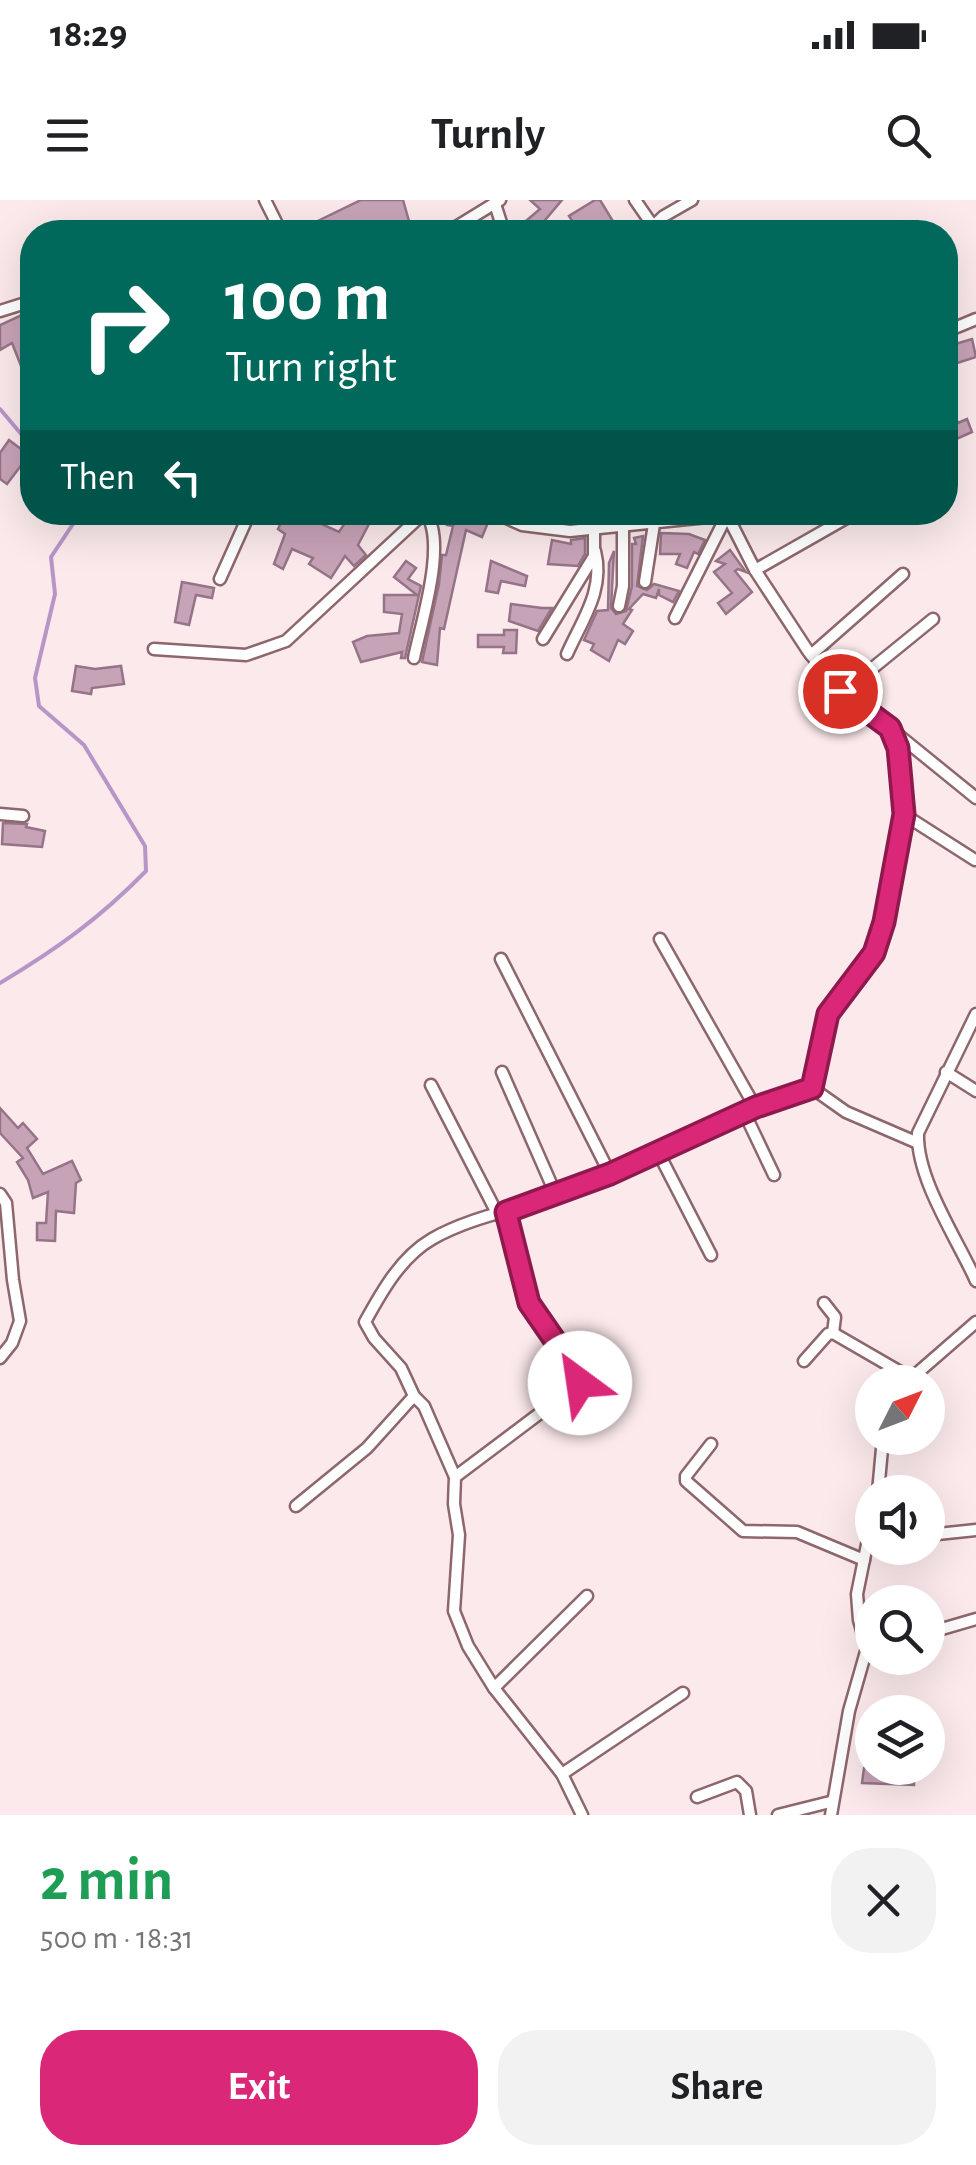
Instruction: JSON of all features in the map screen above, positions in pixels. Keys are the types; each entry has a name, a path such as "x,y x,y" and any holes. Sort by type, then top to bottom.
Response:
{"street":[{"path":"660,220 692,200"},
{"path":"468,220 497,202"},
{"path":"220,579 244,525"},
{"path":"154,649 246,656 286,642 411,525"},
{"path":"414,658 435,552 431,525"},
{"path":"522,525 570,531 644,525"},
{"path":"645,582 654,525"},
{"path":"675,618 722,525"},
{"path":"733,525 755,570 811,655 842,693 976,798"},
{"path":"755,570 834,525"},
{"path":"619,606 623,527"},
{"path":"567,654 596,594 600,568 594,530"},
{"path":"542,640 595,550"},
{"path":"811,655 903,574"},
{"path":"842,693 933,620"},
{"path":"812,1088 828,1014 874,953 884,922 904,814 898,748 890,728"},
{"path":"0,814 23,816"},
{"path":"904,814 975,860"},
{"path":"660,939 750,1110 774,1175"},
{"path":"501,959 610,1174"},
{"path":"976,1014 918,1133 933,1193 976,1282"},
{"path":"502,1072 556,1196"},
{"path":"946,1072 976,1091"},
{"path":"431,1085 502,1214 529,1303 578,1374 580,1383 455,1477"},
{"path":"582,1815 562,1774 494,1688 468,1646 454,1611 459,1535 455,1477 424,1406 414,1396 402,1368 374,1338 365,1322 403,1263 431,1240 556,1196 659,1154 750,1110 812,1088"},
{"path":"812,1088 846,1112 918,1143"},
{"path":"659,1154 711,1255"},
{"path":"0,1194 6,1203 12,1280 20,1321 12,1343 0,1358"},
{"path":"804,1361 833,1333 834,1318 824,1303"},
{"path":"926,1365 976,1322"},
{"path":"833,1333 884,1365"},
{"path":"296,1506 367,1448 414,1396"},
{"path":"711,1444 686,1476 686,1482 743,1530 797,1532 855,1556"},
{"path":"945,1533 976,1530"},
{"path":"494,1688 586,1596"},
{"path":"945,1628 976,1619"},
{"path":"830,1815 848,1711 861,1675"},
{"path":"562,1774 683,1693"},
{"path":"697,1796 737,1782 746,1791 750,1815"},
{"path":"778,1815 830,1802"}],"building":[{"path":"361,200 403,200 409,220 320,220"},
{"path":"530,200 562,200 545,220 527,220 540,209"},
{"path":"600,200 612,220 572,220 569,216"},
{"path":"20,316 20,363 12,343 0,350 0,325"},
{"path":"972,339 976,357 958,363 958,343"},
{"path":"967,419 972,432 958,438 958,423"},
{"path":"9,440 20,448 20,467 7,484 0,479 0,453"},
{"path":"280,525 324,525 339,532 344,525 368,525 358,545 366,555 354,566 345,556 331,578 309,564 313,558 292,549 283,569 274,564 285,534 278,529"},
{"path":"447,525 487,525 482,537 466,530 444,629 440,628 437,665 422,662 442,555 446,555 453,526"},
{"path":"661,533 689,534 705,540 687,568 676,564 680,554 660,554"},
{"path":"643,536 637,586 647,590 654,584 679,591 673,602 659,595 659,589 656,598 643,594 629,609 632,610 623,624 633,631 625,644 618,640 609,661 591,650 594,644 584,640 597,611 608,610 609,563 614,551 611,608 616,614 626,611 632,586 632,544 636,544 634,538"},
{"path":"585,538 585,554 578,566 548,564 552,540 571,544 571,540"},
{"path":"730,550 746,572 735,571 752,592 726,614 718,603 732,593 714,572 725,564 716,561"},
{"path":"406,561 416,568 408,579 421,586 405,658 401,658 402,652 361,662 353,642 367,636 399,633 402,614 384,612 384,595 417,595 394,577"},
{"path":"491,561 527,576 525,586 501,581 498,593 486,591"},
{"path":"182,582 214,588 212,598 196,595 189,625 175,622"},
{"path":"511,604 552,608 538,631 509,621"},
{"path":"504,630 517,630 516,653 503,653 504,647 478,647 478,635 504,635"},
{"path":"76,666 121,666 124,684 92,688 91,694 72,691"},
{"path":"3,823 27,824 26,827 45,831 42,847 2,844"},
{"path":"0,1108 18,1128 23,1123 37,1139 27,1148 43,1174 72,1161 81,1180 76,1183 74,1213 56,1211 55,1241 37,1240 37,1223 46,1223 48,1192 33,1198 17,1162 23,1158 0,1133"}],"waterway":[{"path":"0,409 20,433"},
{"path":"0,983 77,932 146,871 145,846 84,745 39,706 35,678 55,594 51,557 72,525"}],"route":[{"path":"580,1383 578,1374 529,1303 506,1212 556,1196 659,1154 756,1107 812,1088 828,1014 874,953 884,922 904,814 898,748 890,728 840,691"}]}
